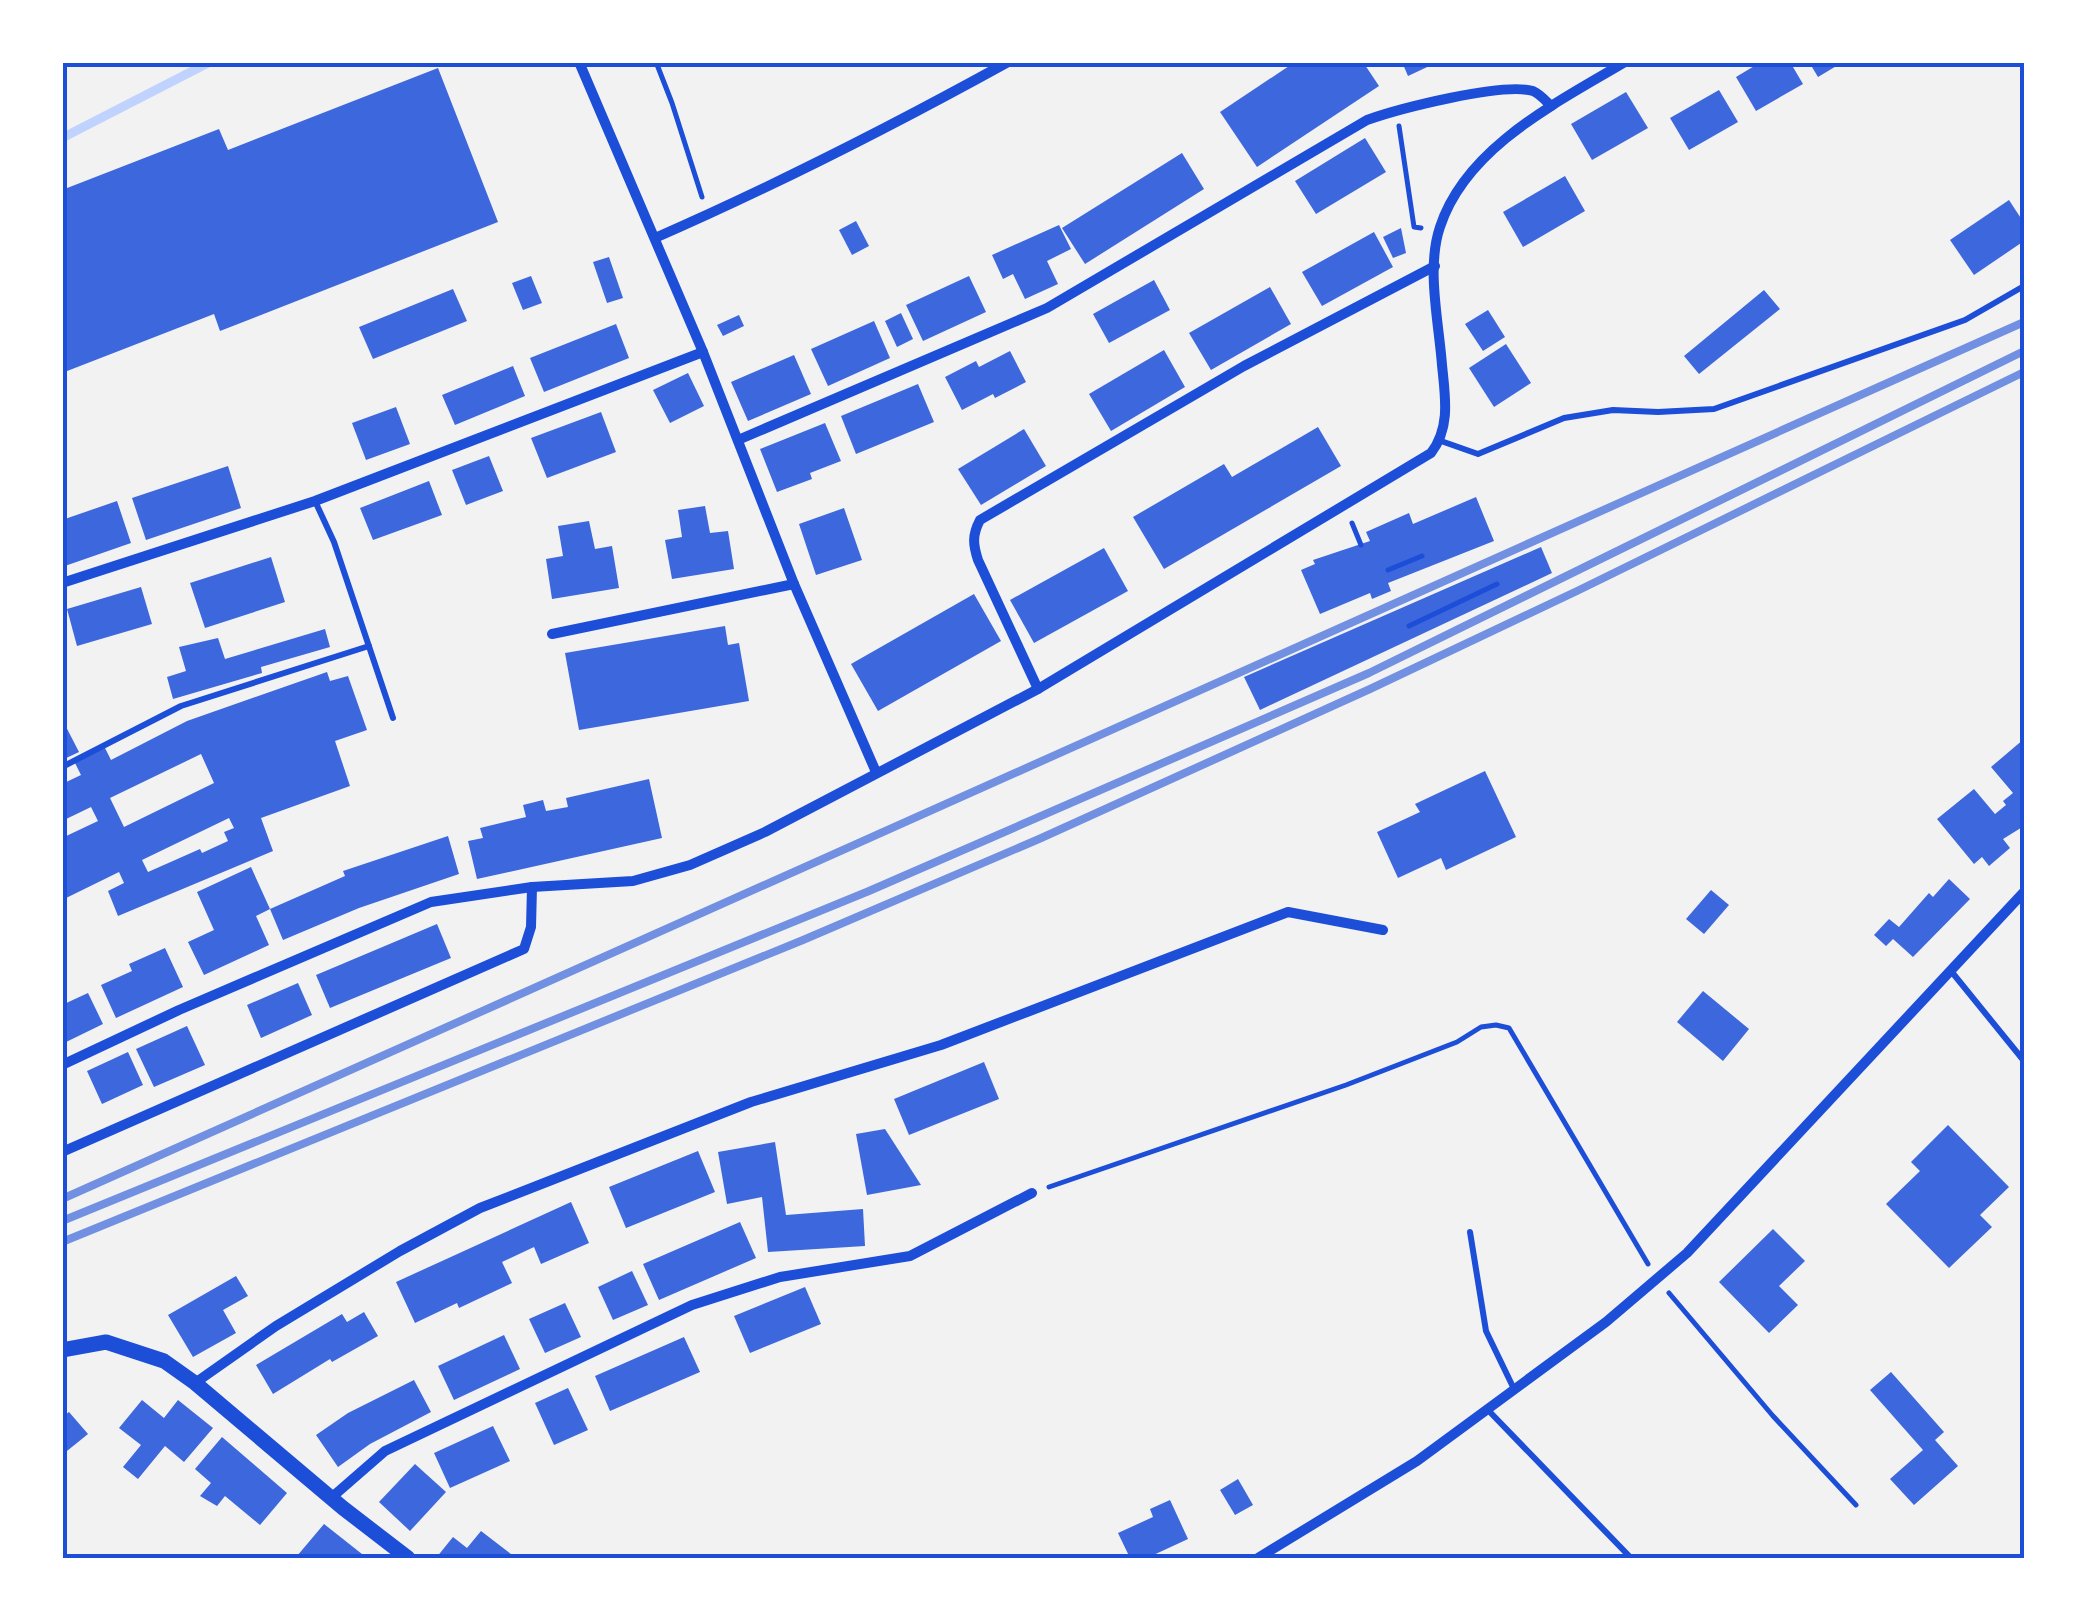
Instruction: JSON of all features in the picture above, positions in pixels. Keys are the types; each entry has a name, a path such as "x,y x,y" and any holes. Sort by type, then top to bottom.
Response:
{"street":[{"path":"578,62 703,352 794,584 876,772"},
{"path":"655,238 870,138 1008,62"},
{"path":"62,1065 178,1010 430,902 532,886 633,881 690,865 765,832 1038,688 1432,453 1441,441 1446,410 1435,266 1439,229 1459,188 1489,154 1551,106 1626,62"},
{"path":"738,440 1047,308 1366,120 1397,109 1513,89 1536,92 1551,106"},
{"path":"1038,688 973,546 980,520 1232,373 1435,266"},
{"path":"62,583 315,502 703,352"},
{"path":"552,634 794,584"},
{"path":"62,1152 524,949 531,927 532,886"},
{"path":"1258,1558 1417,1461 1606,1322 1687,1253 2024,892"},
{"path":"195,1382 276,1326 480,1208 750,1102 941,1045 1288,912 1383,930"},
{"path":"331,1498 385,1452 692,1305 780,1277 910,1256 1032,1193"},
{"path":"62,1350 106,1342 164,1361 195,1382 408,1558"}],"lane":[{"path":"1441,441 1478,454 1564,418 1613,410 1714,409 1965,320 2024,286"},
{"path":"315,502 334,542 393,718"},
{"path":"62,767 181,706 368,646"},
{"path":"1950,971 2024,1061"},
{"path":"1470,1232 1486,1331 1514,1389"},
{"path":"1487,1409 1631,1558"}],"path":[{"path":"656,62 708,216"},
{"path":"1399,126 1414,227"},
{"path":"1358,537 1362,545"},
{"path":"1388,570 1422,556"},
{"path":"1409,626 1498,584"},
{"path":"1032,1193 1346,1085 1457,1042 1481,1027 1496,1024 1509,1028 1656,1278 1773,1416 1856,1504"}],"building":[{"path":"1295,62 1363,62 1379,86 1257,167 1220,112"},
{"path":"1402,62 1438,62 1408,76"},
{"path":"1761,62 1790,62 1803,84 1756,111 1736,77"},
{"path":"1809,62 1843,62 1818,77"},
{"path":"438,68 498,222 220,331 214,314 62,373 62,190 219,129 228,150"},
{"path":"1719,90 1738,122 1689,150 1670,118"},
{"path":"1626,92 1648,128 1592,160 1571,124"},
{"path":"1365,138 1386,172 1316,214 1295,181"},
{"path":"1182,153 1204,189 1085,264 1062,228"},
{"path":"1565,176 1585,211 1523,247 1503,212"},
{"path":"2009,200 2024,223 2024,241 1974,275 1950,240"},
{"path":"856,221 869,246 852,255 839,230"},
{"path":"1059,225 1071,249 1047,261 1058,284 1025,299 1013,274 1003,279 992,255"},
{"path":"1401,228 1406,253 1393,258 1383,237"},
{"path":"1374,232 1393,267 1322,306 1302,272"},
{"path":"609,257 623,298 607,303 593,262"},
{"path":"531,276 542,303 523,310 512,283"},
{"path":"969,276 986,312 923,341 906,305"},
{"path":"1154,280 1170,310 1109,343 1093,314"},
{"path":"1270,287 1291,324 1211,370 1189,333"},
{"path":"453,289 467,321 373,359 359,327"},
{"path":"1764,290 1780,309 1699,374 1684,356"},
{"path":"1488,310 1505,337 1483,351 1465,324"},
{"path":"901,313 913,339 897,347 885,321"},
{"path":"739,315 744,326 723,336 717,325"},
{"path":"874,321 890,358 828,386 811,349"},
{"path":"616,324 629,358 544,392 530,358"},
{"path":"1506,344 1531,383 1494,407 1469,368"},
{"path":"1164,350 1185,387 1111,431 1089,394"},
{"path":"1010,351 1026,382 962,410 945,377 976,361 979,367"},
{"path":"794,355 811,394 748,421 731,382"},
{"path":"513,366 525,396 455,425 442,395"},
{"path":"688,373 704,406 670,423 653,390"},
{"path":"918,384 934,422 856,454 841,416"},
{"path":"396,407 410,444 366,460 352,423"},
{"path":"601,412 616,452 547,478 531,438"},
{"path":"825,423 841,461 810,473 812,479 777,492 760,449"},
{"path":"1318,427 1341,466 1164,569 1133,517 1224,464 1232,477"},
{"path":"1024,429 1046,466 981,505 958,469"},
{"path":"489,456 503,491 466,505 452,470"},
{"path":"228,466 241,508 146,540 132,498"},
{"path":"429,481 442,515 373,540 360,508"},
{"path":"1476,497 1494,541 1388,583 1391,591 1372,599 1370,593 1320,614 1301,570 1315,564 1313,560 1370,541 1366,532 1409,513 1413,524"},
{"path":"117,501 131,543 62,567 62,520"},
{"path":"705,506 710,533 728,531 734,569 672,579 665,540 682,537 678,510"},
{"path":"844,508 862,560 816,575 799,524"},
{"path":"589,521 595,549 612,546 619,588 552,599 546,559 563,556 558,526"},
{"path":"1541,547 1552,573 1260,710 1244,677"},
{"path":"1104,548 1128,591 1034,643 1010,600"},
{"path":"271,557 285,602 205,628 190,583"},
{"path":"141,587 152,624 77,646 67,609"},
{"path":"974,594 1001,641 878,711 851,664"},
{"path":"725,626 728,645 739,643 749,701 579,730 565,653"},
{"path":"325,629 330,647 261,667 262,673 173,699 167,677 186,671 179,647 218,638 225,659"},
{"path":"327,672 330,681 348,676 367,730 335,741 350,786 261,818 273,851 118,916 108,891 124,883 119,872 62,900 62,838 98,821 91,807 62,821 62,784 81,775 73,759 103,744 111,760 187,721","holes":["201,754 214,783 124,827 110,798","229,818 234,828 224,832 228,841 148,872 142,860"]},
{"path":"62,719 79,752 62,760"},
{"path":"2024,739 2024,818 2020,822 2024,826 2003,839 2010,848 1989,866 1982,857 1974,864 1937,819 1974,789 1995,814 2006,805 2003,801 2013,793 1991,767"},
{"path":"1485,771 1516,837 1446,870 1441,858 1398,878 1377,832 1420,812 1415,804"},
{"path":"649,779 662,838 477,879 468,841 483,838 480,828 526,817 523,805 543,800 546,811 568,807 566,798"},
{"path":"448,836 459,874 359,908 283,940 270,909 345,876 343,871"},
{"path":"251,867 270,909 256,916 269,945 204,975 188,942 214,930 197,892"},
{"path":"1949,879 1970,899 1913,957 1893,939 1886,946 1874,935 1889,919 1899,927 1929,893 1933,897"},
{"path":"1711,890 1729,905 1704,934 1686,919"},
{"path":"437,924 451,958 330,1008 316,975"},
{"path":"165,948 183,987 116,1018 101,985 132,971 129,964"},
{"path":"298,983 312,1015 261,1038 247,1005"},
{"path":"1703,991 1749,1029 1723,1061 1677,1022"},
{"path":"88,993 103,1024 62,1044 62,1005"},
{"path":"187,1026 205,1065 154,1087 136,1049"},
{"path":"128,1052 143,1085 102,1104 87,1071"},
{"path":"984,1062 999,1099 909,1135 894,1099"},
{"path":"1948,1125 2009,1187 1980,1215 1992,1227 1949,1268 1886,1204 1920,1171 1911,1162"},
{"path":"885,1129 921,1185 867,1195 856,1134"},
{"path":"775,1142 786,1215 863,1209 865,1246 768,1252 762,1197 727,1204 718,1152"},
{"path":"698,1151 715,1192 626,1228 609,1187"},
{"path":"571,1202 589,1243 541,1264 534,1247 502,1262 512,1283 415,1323 396,1282"},
{"path":"740,1222 756,1258 659,1300 643,1264"},
{"path":"1773,1229 1805,1261 1779,1286 1798,1305 1769,1333 1719,1282"},
{"path":"632,1271 648,1305 613,1320 598,1287"},
{"path":"236,1276 248,1296 223,1310 236,1333 193,1357 168,1315"},
{"path":"805,1287 821,1324 750,1353 734,1316"},
{"path":"565,1303 581,1337 545,1353 529,1319"},
{"path":"364,1312 378,1336 332,1362 330,1359 273,1394 256,1365 342,1314 347,1322"},
{"path":"504,1335 520,1369 454,1400 438,1366"},
{"path":"684,1337 700,1372 610,1411 595,1376"},
{"path":"1891,1372 1944,1432 1935,1440 1958,1466 1914,1505 1890,1479 1923,1450 1870,1390"},
{"path":"414,1380 431,1412 370,1444 338,1467 316,1435 348,1413"},
{"path":"568,1388 588,1430 554,1445 535,1403"},
{"path":"142,1400 164,1418 178,1400 213,1428 184,1462 165,1446 138,1479 123,1467 141,1445 119,1428"},
{"path":"69,1412 88,1434 62,1455 62,1417"},
{"path":"493,1426 510,1461 450,1488 434,1453"},
{"path":"222,1437 287,1493 260,1525 225,1496 217,1506 200,1496 211,1483 195,1469"},
{"path":"415,1464 446,1492 410,1531 379,1502"},
{"path":"1238,1479 1253,1505 1235,1515 1220,1490"},
{"path":"1170,1500 1188,1539 1147,1558 1130,1558 1118,1533 1153,1517 1150,1509"},
{"path":"324,1524 367,1558 297,1556"},
{"path":"481,1531 516,1558 436,1558 453,1537 467,1548"}],"waterway":[{"path":"62,138 210,62"}],"railway":[{"path":"62,1199 2024,322"},
{"path":"62,1221 869,891 1369,673 2024,351"},
{"path":"62,1242 803,940 1039,839 1577,591 2024,372"}]}
